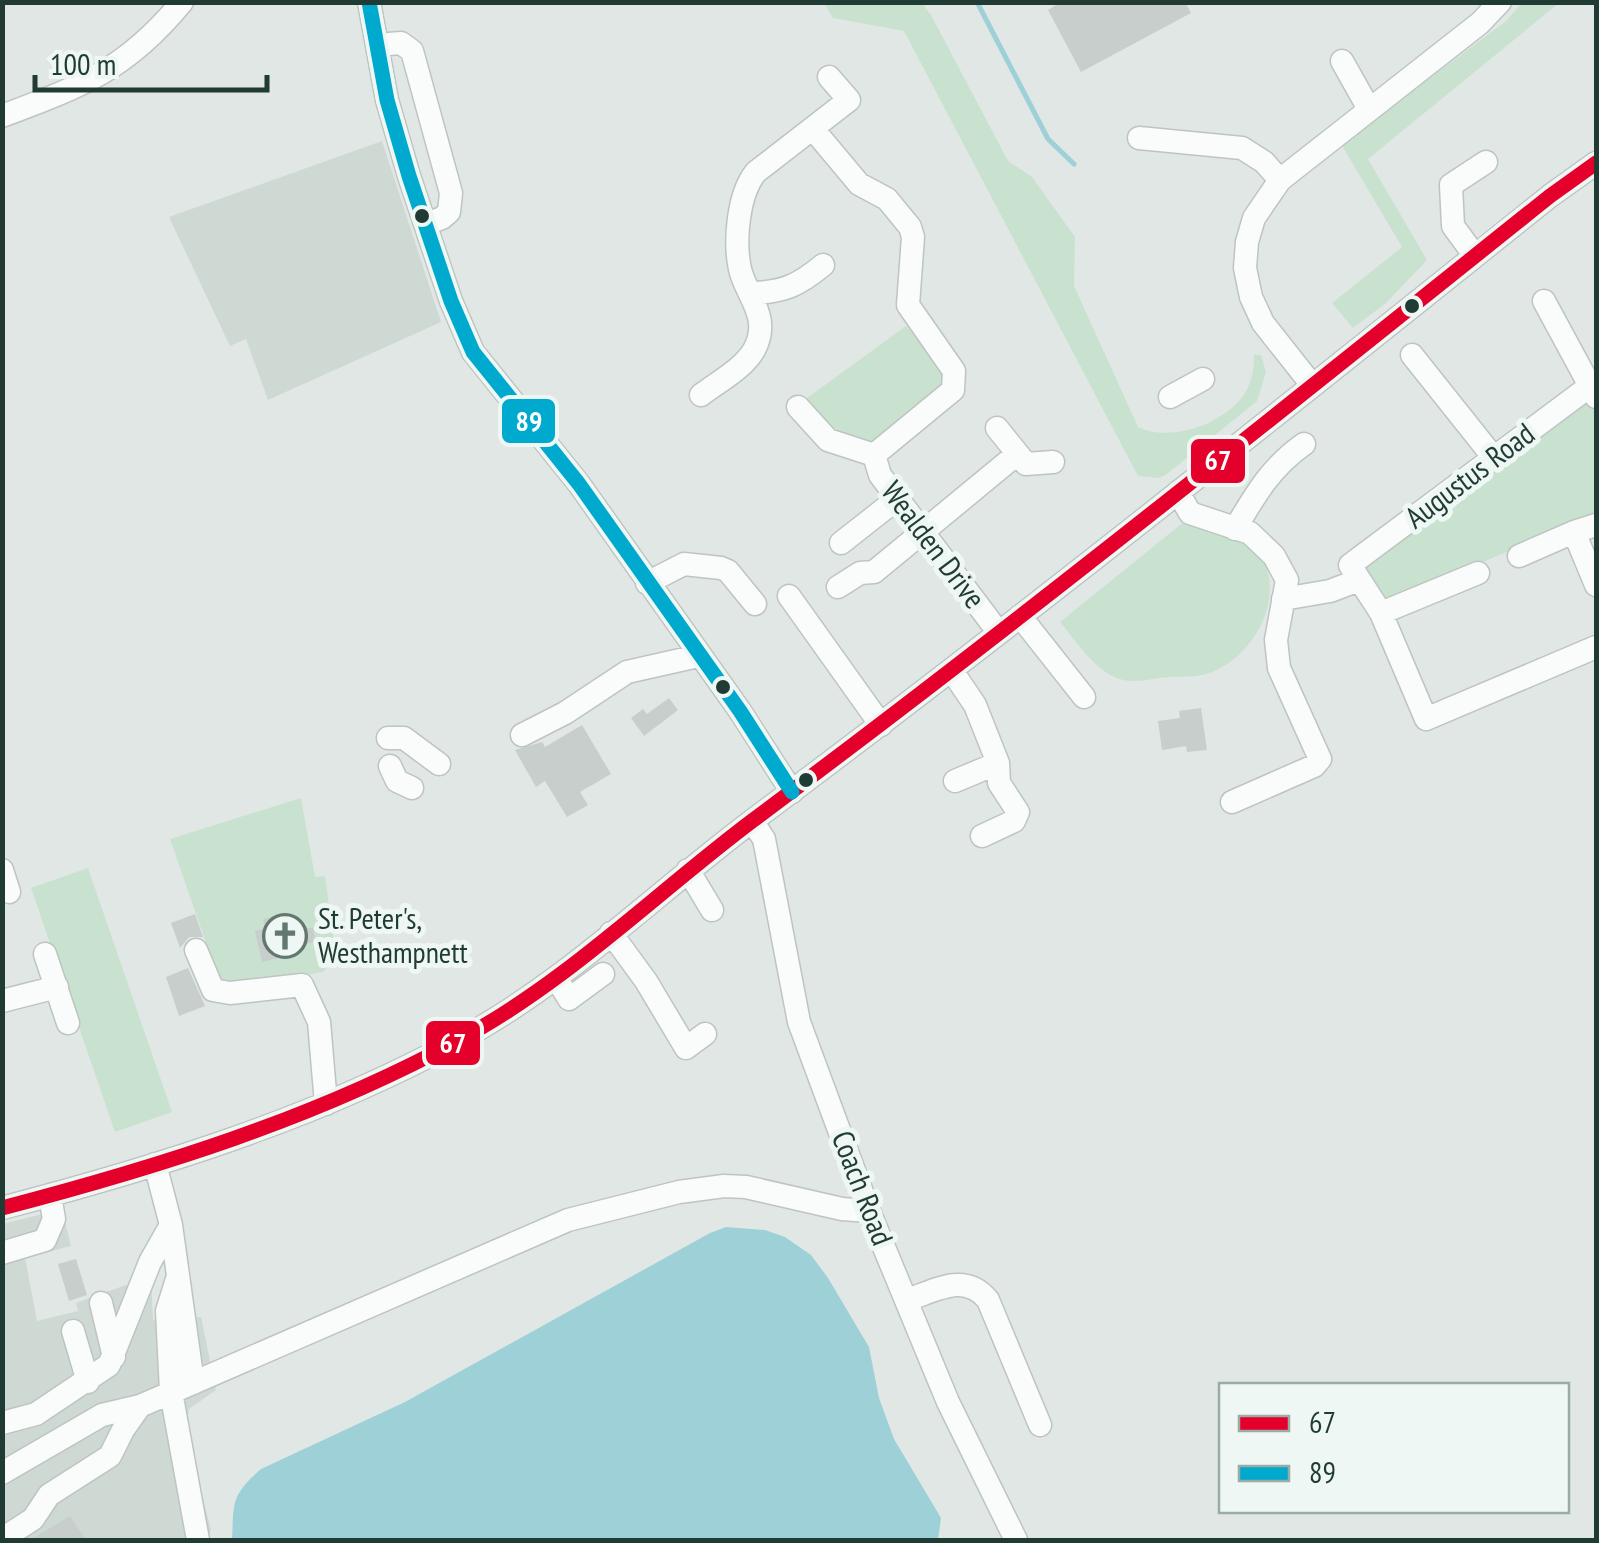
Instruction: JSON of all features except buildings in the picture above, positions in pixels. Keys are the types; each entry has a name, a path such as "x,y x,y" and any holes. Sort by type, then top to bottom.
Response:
{"street":[{"path":"2,116 90,82 124,62 151,39 182,2"},
{"path":"369,2 387,100 426,224 473,352 579,484 740,711 792,792"},
{"path":"1439,55 1475,2"},
{"path":"1312,386 1263,322 1251,297 1245,268 1254,218 1280,180 1500,2"},
{"path":"377,45 408,46 422,87 451,204 442,218 426,224"},
{"path":"1342,61 1368,109"},
{"path":"701,396 744,362 755,348 760,326 753,293 741,274 737,244 747,183 848,100 828,77"},
{"name":"Wealden Drive","path":"812,129 859,184 887,199 910,227 908,306 954,371 952,390 874,454 880,475 999,633"},
{"path":"1139,138 1234,145 1253,153 1280,180"},
{"path":"1475,256 1453,226 1452,185 1486,162"},
{"path":"2,1208 155,1164 326,1104 464,1038 556,978 688,870 952,670 1596,163"},
{"path":"753,293 782,292 800,284 822,265"},
{"path":"1544,301 1593,391"},
{"path":"1412,356 1494,458"},
{"path":"1170,397 1203,379"},
{"name":"Augustus Road","path":"1283,599 1330,591 1494,458 1593,391"},
{"path":"798,407 828,440 874,454"},
{"path":"996,428 1026,464 1053,462"},
{"path":"1234,528 1265,479 1282,459 1304,444"},
{"path":"838,587 860,573 874,572 1016,455"},
{"path":"1178,492 1190,512 1250,533 1274,556 1287,580 1276,640 1280,668 1320,760 1232,802"},
{"name":"Wealden Drive","path":"841,543 897,499"},
{"path":"1519,556 1585,528 1596,585"},
{"path":"648,583 684,564 721,568 728,571 755,604"},
{"path":"1354,572 1381,613 1426,719 1596,647"},
{"path":"1381,613 1478,573"},
{"path":"789,596 881,725"},
{"path":"1020,616 1084,697"},
{"path":"522,735 627,672 698,656"},
{"path":"952,670 975,705 1018,815 1014,821 982,836"},
{"path":"388,738 404,738 439,764"},
{"path":"390,766 397,782 412,788"},
{"path":"955,781 998,772"},
{"name":"Coach Road","path":"752,821 764,839 799,1022 869,1211 948,1402 1016,1540"},
{"path":"688,870 712,910"},
{"path":"610,933 646,981 686,1048 705,1034"},
{"path":"196,950 213,990 230,994 302,985 318,1022 326,1104"},
{"path":"45,954 68,1024"},
{"path":"556,978 562,1005 603,974"},
{"path":"2,1002 56,987"},
{"path":"155,1164 171,1225 193,1382"},
{"path":"7,1461 102,1415 140,1406 568,1220 678,1192 724,1186 746,1187 842,1210 869,1211"},
{"path":"2,1253 45,1240 54,1219 50,1196"},
{"path":"2,1423 36,1414 88,1382 114,1358 134,1298 171,1225"},
{"path":"177,1279 167,1311 170,1392 198,1540"},
{"path":"907,1300 955,1285 971,1284 980,1290 988,1300 1040,1425"},
{"path":"102,1304 114,1358"},
{"path":"73,1330 88,1382"},
{"path":"2,1538 32,1518 49,1496 110,1456 140,1406"}],"shaded area":[{"path":"382,141 441,322 268,400 246,339 230,346 169,217"},
{"path":"62,1209 71,1246 25,1258 37,1321 78,1311 76,1303 151,1276 153,1320 201,1317 216,1390 189,1409 185,1435 211,1529 208,1540 3,1540 3,1224"}],"green space":[{"path":"824,3 922,3 931,15 1008,161 1032,177 1075,237 1074,286 1138,427 1166,433 1211,422 1245,393 1254,355 1261,355 1266,372 1257,401 1167,474 1159,478 1138,476 904,31 833,18"},
{"path":"1522,3 1559,3 1368,159 1427,260 1386,303 1353,328 1332,303 1402,247 1341,144 1505,22"},
{"path":"906,326 943,363 945,384 878,444 857,442 828,424 807,398"},
{"path":"1589,392 1596,405 1596,513 1382,606 1356,566"},
{"path":"1190,517 1241,535 1258,551 1267,571 1270,592 1257,633 1226,665 1206,674 1137,681 1114,677 1091,660 1060,622"},
{"path":"301,798 315,877 325,876 336,957 323,972 235,987 220,983 170,839"},
{"path":"88,868 172,1112 115,1132 31,888"}],"water":[{"path":"726,1227 765,1230 785,1237 811,1255 828,1278 869,1347 879,1398 894,1439 941,1518 938,1540 232,1540 236,1501 261,1469 405,1402"}],"waterway":[{"path":"977,2 1048,139 1074,164"}],"transit line":[{"name":"89","path":"369,2 387,100 409,176 451,301 473,352 579,484 740,711 792,792"},
{"name":"67","path":"2,1208 178,1157 293,1117 405,1068 499,1017 574,964 1596,163"}],"place":[{"name":"St. Peter's, Westhampnett","path":"285,936"}]}
